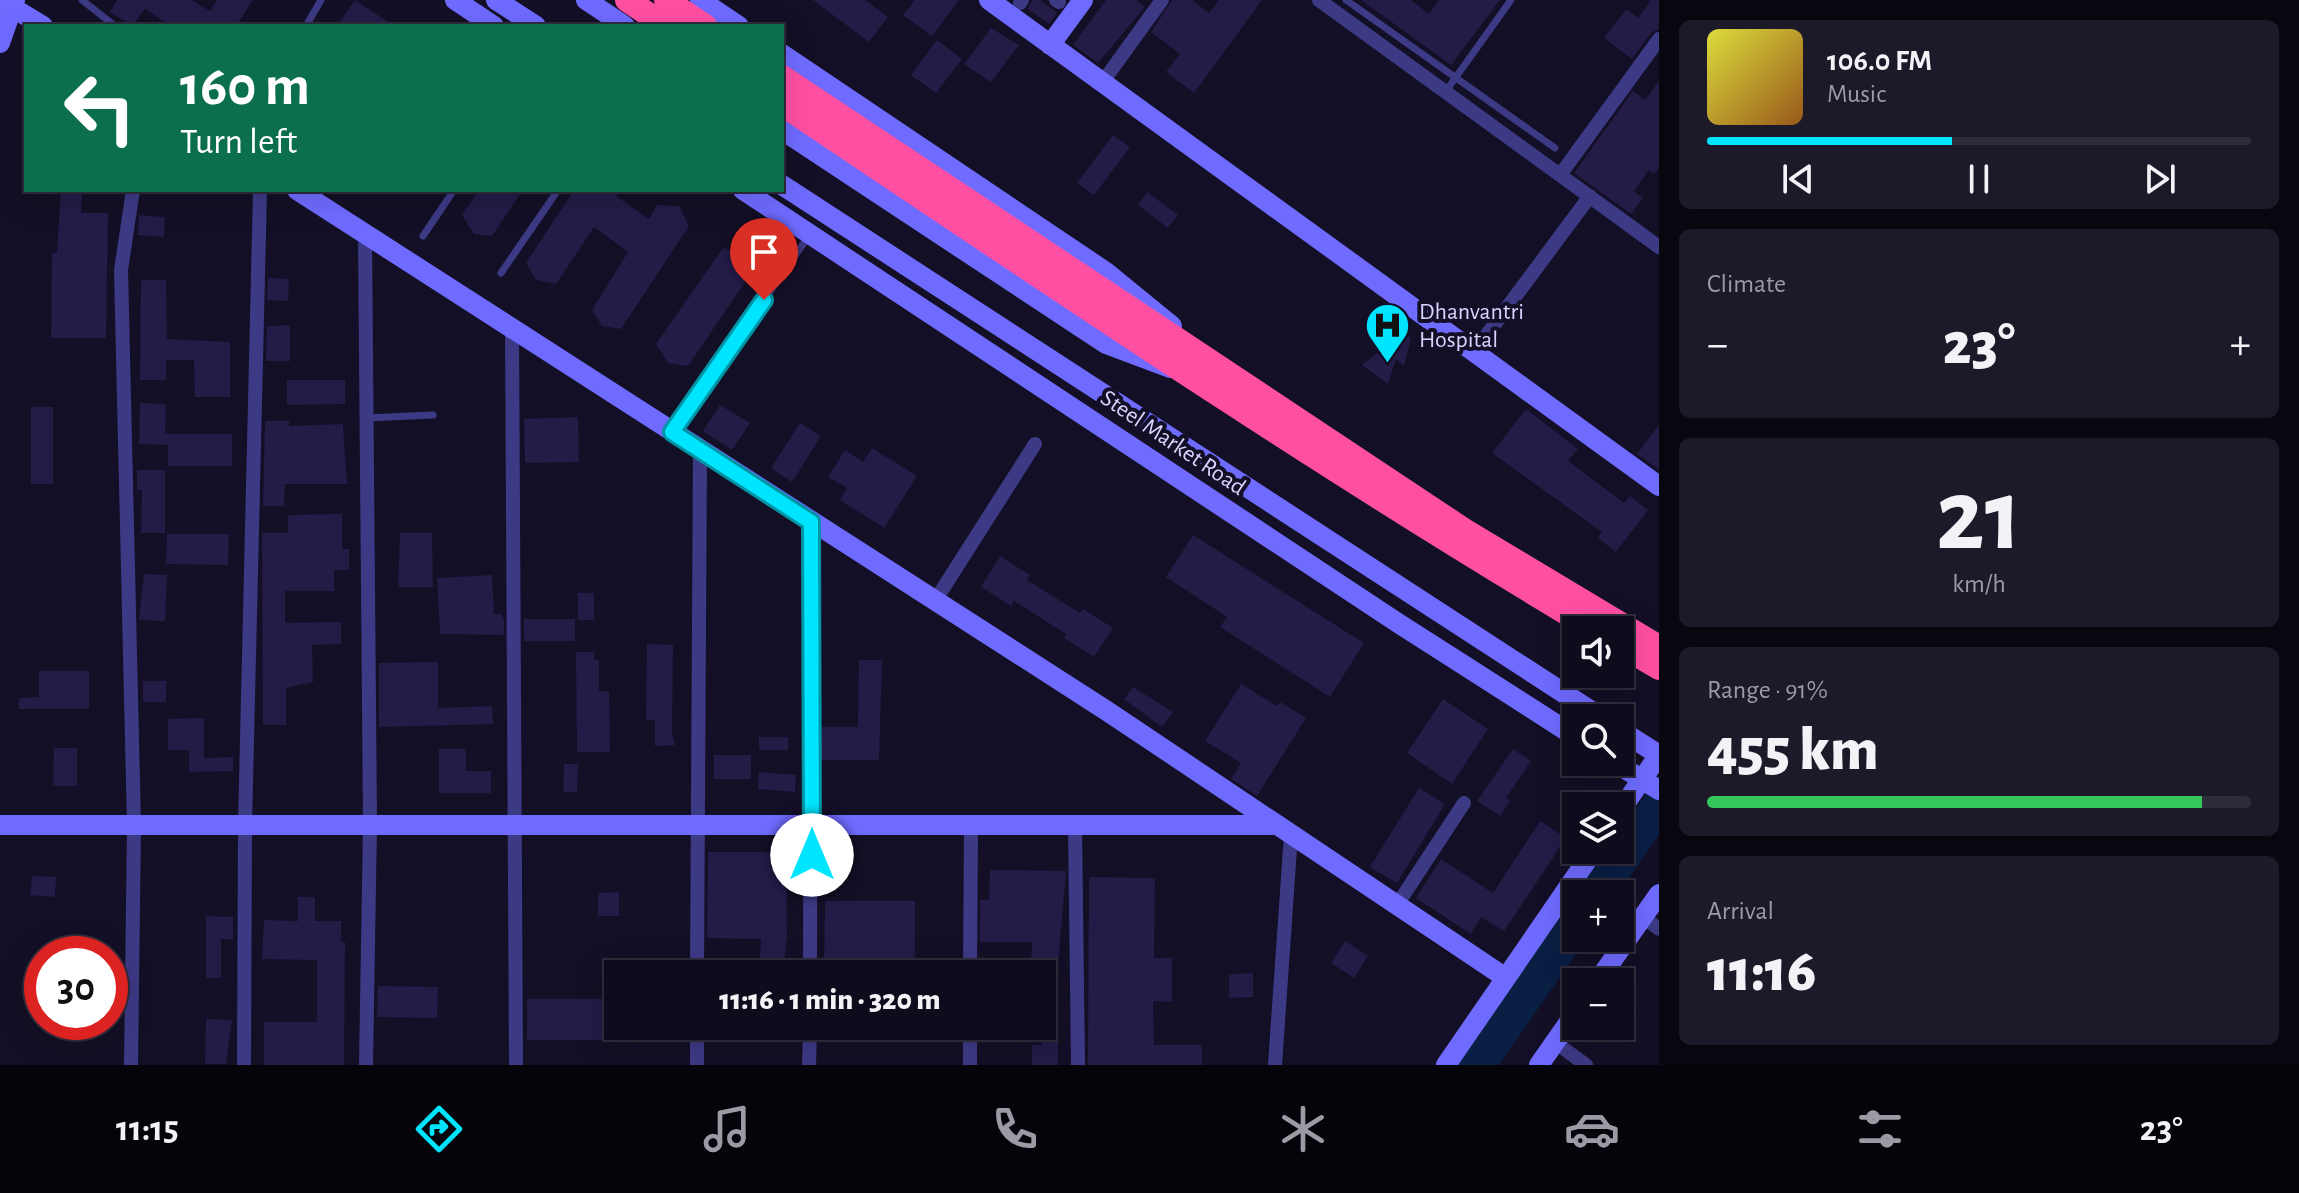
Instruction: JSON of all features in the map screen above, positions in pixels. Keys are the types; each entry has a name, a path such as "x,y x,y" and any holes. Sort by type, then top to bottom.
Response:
{"highway":[{"path":"627,0 663,24"},
{"path":"666,0 702,24"},
{"path":"784,78 1464,530 1659,647"},
{"path":"784,105 1182,372 1456,548 1571,616"},
{"path":"1634,653 1659,668"}],"street":[{"path":"455,0 491,24"},
{"path":"496,0 533,24"},
{"path":"586,0 622,24"},
{"path":"700,0 736,24"},
{"path":"989,0 1659,486"},
{"path":"1050,45 1083,0"},
{"path":"1102,83 1162,0"},
{"path":"1319,0 1659,247"},
{"path":"0,43 9,2 40,24"},
{"path":"1560,175 1659,39"},
{"path":"784,55 1106,272 1163,317 1200,355"},
{"path":"784,131 1106,344 1182,372"},
{"name":"Steel Market Road","path":"784,186 1580,704"},
{"path":"131,1065 134,825 121,270 133,192"},
{"path":"244,1065 245,825 260,192"},
{"path":"300,192 935,601 1506,978"},
{"name":"Steel Market Road","path":"746,192 1562,728"},
{"path":"1474,352 1590,196"},
{"path":"365,235 370,824 366,1065"},
{"path":"512,328 516,1065"},
{"path":"1059,398 1074,375"},
{"path":"935,601 1035,444"},
{"path":"697,960 700,449"},
{"path":"810,960 811,522"},
{"path":"1634,739 1659,755 1650,785 1634,799"},
{"path":"1397,905 1464,803"},
{"path":"0,825 1075,825 1284,829"},
{"path":"970,960 971,825"},
{"path":"1075,825 1078,1065"},
{"path":"1275,1065 1284,829"},
{"path":"1446,1065 1584,864"},
{"path":"1610,968 1651,923 1659,894"},
{"path":"1539,1065 1562,1032"},
{"path":"697,1040 697,1065"},
{"path":"809,1065 810,1040"},
{"path":"970,1040 970,1065"},
{"path":"1555,1042 1586,1065"}],"lane":[{"path":"82,0 112,24"},
{"path":"307,24 321,0"},
{"path":"1346,0 1555,148"},
{"path":"1446,91 1511,0"},
{"path":"423,236 453,192"},
{"path":"501,273 557,192"},
{"path":"672,432 810,234"},
{"path":"366,418 433,415"}],"water":[{"path":"1659,775 1659,835 1628,880 1585,880 1596,864 1634,864 1634,811"},
{"path":"1562,913 1562,952 1577,952 1566,968 1562,968 1562,974 1499,1065 1456,1065"}],"building":[{"path":"117,0 192,0 210,11 217,0 253,0 237,24 168,24 145,9 134,24 129,24 110,12"},
{"path":"355,0 391,24 338,24"},
{"path":"813,0 865,0 888,17 869,42"},
{"path":"915,0 959,0 932,36 903,15"},
{"path":"1032,0 1040,0 1057,13 1049,24 1028,9"},
{"path":"1106,0 1136,0 1145,7 1098,63 1073,45"},
{"path":"1172,0 1192,0 1209,13 1219,0 1262,0 1194,93 1166,72 1180,54 1151,32"},
{"path":"1361,0 1411,0 1429,14 1439,0 1500,0 1451,65"},
{"path":"1651,0 1659,0 1659,29 1651,33 1632,59 1604,38 1626,9 1638,18"},
{"path":"991,28 1019,45 991,82 964,64"},
{"path":"937,40 962,59 936,93 911,75"},
{"path":"1659,81 1659,167 1654,174 1649,170 1634,191 1643,198 1631,214 1574,173 1633,91 1645,100"},
{"path":"1113,135 1130,147 1094,195 1077,183"},
{"path":"61,192 82,192 81,213 108,213 106,338 51,338 52,253 57,253"},
{"path":"478,192 522,192 492,236 474,234 462,215"},
{"path":"573,192 619,192 616,196 649,219 657,205 679,206 689,226 621,329 602,326 592,310 628,252 594,227 556,284 536,280 526,263"},
{"path":"1147,192 1178,215 1168,228 1138,205"},
{"path":"139,215 165,217 164,237 138,235"},
{"path":"723,248 744,252 754,269 688,366 668,363 656,344"},
{"path":"268,278 289,279 288,301 267,300"},
{"path":"141,280 166,280 167,339 230,342 230,397 195,397 194,360 166,360 166,380 140,380"},
{"path":"290,325 290,361 266,361 267,326"},
{"path":"1400,329 1411,338 1404,366 1396,359 1388,384 1362,365 1384,348 1378,343"},
{"path":"287,380 345,380 345,404 287,405"},
{"path":"140,403 166,404 165,434 232,434 232,466 168,466 168,445 139,444"},
{"path":"720,405 750,423 732,450 703,431"},
{"path":"31,407 53,407 53,484 31,484"},
{"path":"1526,409 1578,449 1568,461 1624,503 1630,496 1648,510 1616,552 1598,538 1602,532 1492,453"},
{"path":"578,417 579,462 525,463 524,419"},
{"path":"265,421 289,421 289,426 343,424 347,484 285,484 284,506 263,506"},
{"path":"800,423 821,436 792,482 771,468"},
{"path":"1659,425 1659,470 1637,454"},
{"path":"872,448 917,476 884,528 840,500 847,488 828,477 845,450 863,462"},
{"path":"137,470 165,470 165,533 141,533 142,490 137,490"},
{"path":"342,514 342,549 349,549 349,570 334,570 334,591 285,591 285,623 341,622 341,644 312,645 313,682 286,688 286,725 263,725 262,533 288,533 288,515"},
{"path":"400,533 432,533 433,587 398,587"},
{"path":"167,534 229,534 228,565 166,564"},
{"path":"1193,535 1364,643 1330,697 1220,627 1227,617 1166,577"},
{"path":"1000,556 1030,575 1027,580 1080,613 1083,609 1113,628 1094,657 1064,638 1066,634 1014,601 1011,606 981,587"},
{"path":"144,574 167,575 165,621 139,620"},
{"path":"492,575 494,614 501,614 504,619 504,635 440,634 437,578"},
{"path":"578,593 594,593 594,620 578,620"},
{"path":"524,619 575,619 575,641 524,641"},
{"path":"647,644 673,645 672,733 675,745 655,746 655,720 646,720"},
{"path":"576,652 594,652 594,660 599,660 599,691 609,691 610,752 577,752"},
{"path":"859,660 882,660 879,760 820,760 821,727 858,727"},
{"path":"438,662 438,708 492,706 493,724 379,727 379,663"},
{"path":"39,671 89,671 89,709 19,709 19,698 39,697"},
{"path":"143,681 166,681 166,702 143,702"},
{"path":"1241,684 1277,706 1280,702 1306,718 1257,796 1231,779 1241,763 1205,741"},
{"path":"1133,687 1173,712 1162,727 1124,699"},
{"path":"1443,699 1488,729 1452,784 1407,753"},
{"path":"204,718 204,758 233,757 233,771 189,772 189,750 168,750 168,719"},
{"path":"759,737 788,737 788,750 759,750"},
{"path":"54,748 77,748 77,786 53,786"},
{"path":"439,749 466,749 466,771 491,771 491,793 439,793"},
{"path":"1513,749 1531,761 1506,798 1510,801 1500,816 1477,801"},
{"path":"714,755 751,755 751,779 714,779"},
{"path":"564,764 578,764 577,792 563,792"},
{"path":"759,772 796,775 795,792 758,789"},
{"path":"1419,788 1445,804 1397,883 1370,867"},
{"path":"1540,821 1562,835 1562,844 1504,931 1481,917 1471,934 1416,898 1441,859 1493,893"},
{"path":"708,852 786,852 787,937 784,960 760,960 761,939 707,938"},
{"path":"990,870 1066,871 1058,965 1058,1065 1032,1065 1032,1045 1042,1045 1042,1040 1056,1040 1056,960 1031,960 1032,942 980,942 980,900 989,900"},
{"path":"32,876 56,877 55,897 30,895"},
{"path":"1089,877 1155,878 1154,958 1172,958 1172,1002 1153,1001 1154,1045 1202,1045 1202,1065 1088,1065"},
{"path":"619,892 619,916 598,916 598,893"},
{"path":"298,897 315,897 315,921 341,921 341,942 345,942 344,1065 264,1065 264,1022 317,1022 317,960 262,959 264,920 298,921"},
{"path":"825,901 915,901 915,960 824,960"},
{"path":"206,916 233,917 233,939 221,939 221,978 206,978"},
{"path":"1345,941 1368,956 1354,978 1331,963"},
{"path":"1253,973 1253,997 1229,998 1229,974"},
{"path":"378,986 438,987 437,1018 377,1017"},
{"path":"527,999 604,999 604,1040 527,1040"},
{"path":"206,1019 232,1020 226,1064 205,1064"}],"place":[{"name":"Dhanvantri Hospital","path":"1388,365"}],"route":[{"path":"764,300 672,432 811,522 812,855"}]}
